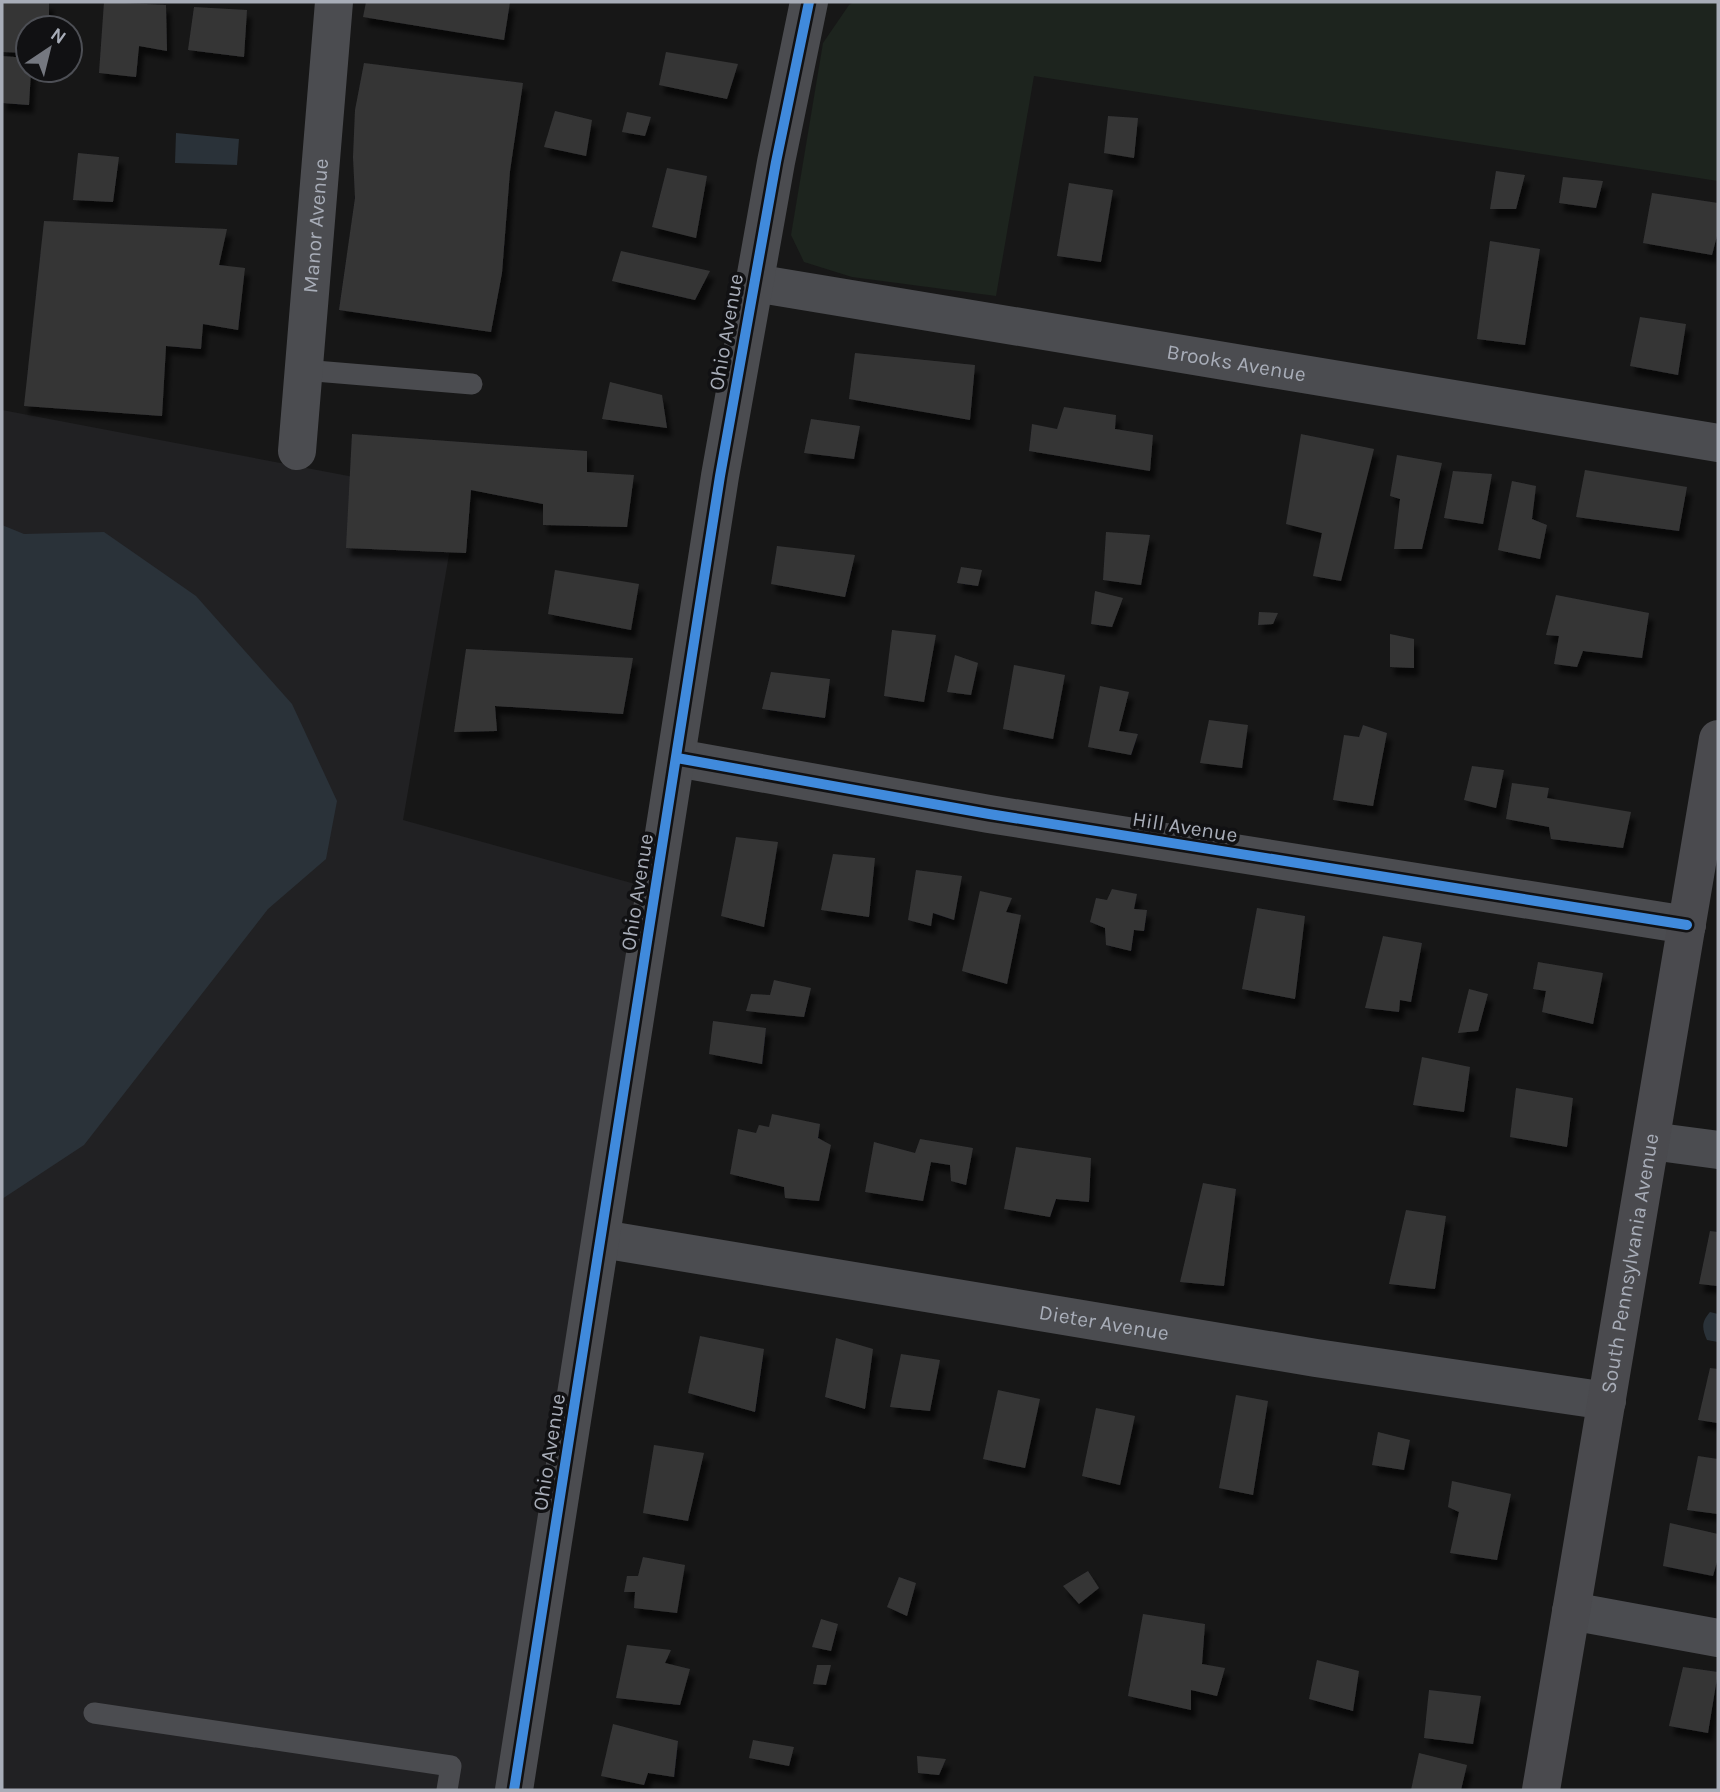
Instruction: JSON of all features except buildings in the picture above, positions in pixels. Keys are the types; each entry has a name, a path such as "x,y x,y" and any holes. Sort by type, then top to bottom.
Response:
{"main road":[{"name":"South Pennsylvania Avenue","path":"1541,1790 1718,738"}],"street":[{"name":"Manor Avenue","path":"297,451 334,2"},
{"name":"Ohio Avenue","path":"514,1790 720,476 809,2"},
{"name":"Brooks Avenue","path":"755,283 1718,443"},
{"name":"Hill Avenue","path":"677,758 989,814 1688,925"},
{"path":"1651,1140 1718,1150"},
{"name":"Dieter Avenue","path":"602,1239 1316,1357 1607,1401"},
{"path":"1571,1611 1718,1638"}],"lane":[{"path":"303,370 472,383"},
{"path":"94,1713 451,1766 447,1790"}],"shaded area":[{"path":"854,2 1718,2 1718,181 1034,76 996,296 852,277 804,262 791,235 823,43 849,5"},
{"path":"176,133 239,139 237,165 175,163"},
{"path":"2,410 459,497 403,820 657,890 514,1790 2,1790"},
{"path":"2,525 24,534 104,532 196,596 292,704 337,801 326,859 268,909 84,1145 2,1199"},
{"path":"1710,1312 1718,1314 1718,1342 1707,1340 1704,1332 1704,1322"}],"cycle path":[{"path":"514,1790 720,476 776,162 809,2"},
{"path":"677,758 989,814 1687,925"}]}
